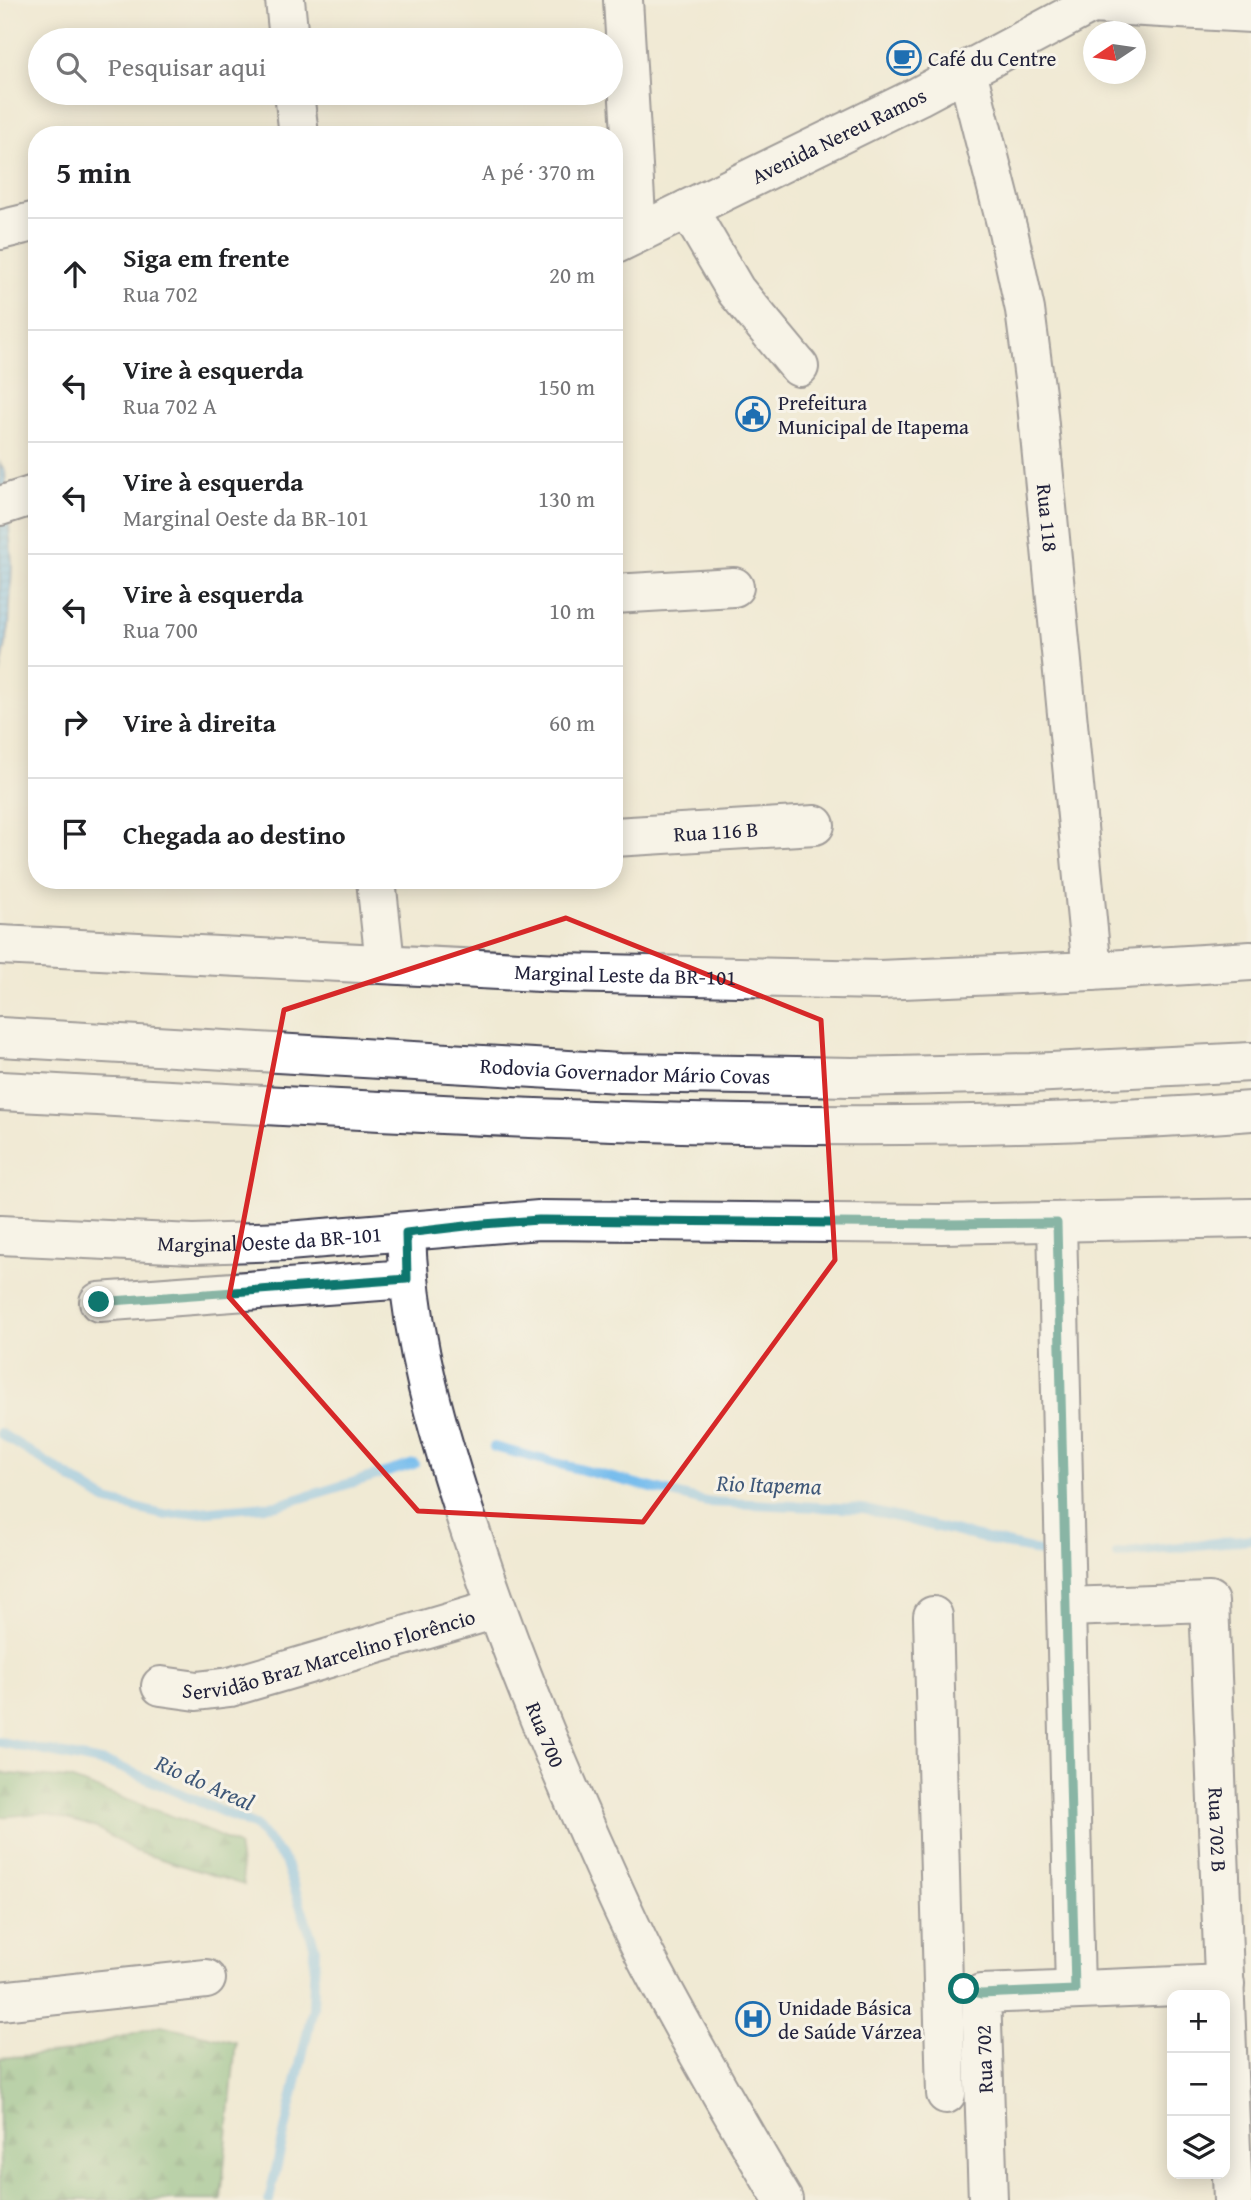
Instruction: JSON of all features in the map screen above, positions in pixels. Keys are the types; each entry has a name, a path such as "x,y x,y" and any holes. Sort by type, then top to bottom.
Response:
{"main road":[{"path":"285,0 288,28"},
{"path":"623,0 626,239"},
{"path":"1093,1 1251,17"},
{"name":"Avenida Nereu Ramos","path":"626,239 967,71 1093,1"},
{"name":"Rua 118","path":"967,71 1008,231 1025,310 1092,971"},
{"path":"295,105 298,126"},
{"path":"688,209 736,290 799,367"},
{"path":"0,230 28,223"},
{"path":"0,506 28,497"},
{"path":"623,594 734,587"},
{"name":"Rua 116 B","path":"623,836 815,825"},
{"path":"377,889 384,963"},
{"name":"Marginal Leste da BR-101","path":"0,945 560,973 879,980 1251,961"},
{"name":"Rodovia Governador Mário Covas","path":"0,1037 634,1073 852,1077 1070,1071 1251,1062"},
{"path":"0,1091 602,1121 785,1125 967,1125 1251,1111"},
{"name":"Marginal Oeste da BR-101","path":"1,1235 193,1244 406,1233 539,1220 928,1224 1251,1218"},
{"path":"1057,1223 1075,1990"},
{"name":"Rua 700","path":"406,1233 407,1279 424,1374 445,1450 496,1609 564,1780 621,1907 669,2000 783,2200"},
{"path":"99,1302 407,1279"},
{"name":"Rua 702 B","path":"1066,1607 1209,1602 1233,2200"},
{"name":"Servidão Braz Marcelino Florêncio","path":"161,1686 197,1691 230,1687 496,1609"},
{"path":"933,1616 946,2094"},
{"path":"0,2001 206,1979"},
{"path":"943,1983 981,1994"},
{"name":"Rua 702","path":"988,2200 981,1994 1225,1983"}],"highlighted area":[{"path":"566,918 821,1020 835,1260 643,1522 418,1511 229,1297 284,1010"}],"green space":[{"path":"0,1773 70,1779 188,1822 238,1845 244,1885 135,1851 95,1827 44,1813 0,1817"},
{"path":"161,2025 236,2042 221,2200 0,2200 0,2058 69,2052"}],"water":[{"path":"0,463 5,471 12,564 9,627 0,675"}],"waterway":[{"name":"Rio Itapema","path":"0,1433 107,1501 164,1515 278,1505 414,1464"},
{"name":"Rio Itapema","path":"494,1447 706,1502 863,1509 1044,1553"},
{"name":"Rio Itapema","path":"1117,1554 1251,1539"},
{"name":"Rio do Areal","path":"0,1742 115,1765 255,1826 285,1861 315,1948 313,2008 269,2200"}],"place":[{"name":"Café du Centre","path":"904,58"},
{"name":"Prefeitura Municipal de Itapema","path":"753,414"},
{"name":"Unidade Básica de Saúde Várzea","path":"753,2019"}],"route":[{"path":"99,1302 407,1279 406,1233 483,1224 539,1220 1057,1223 1075,1990 981,1994 964,1989"}]}
